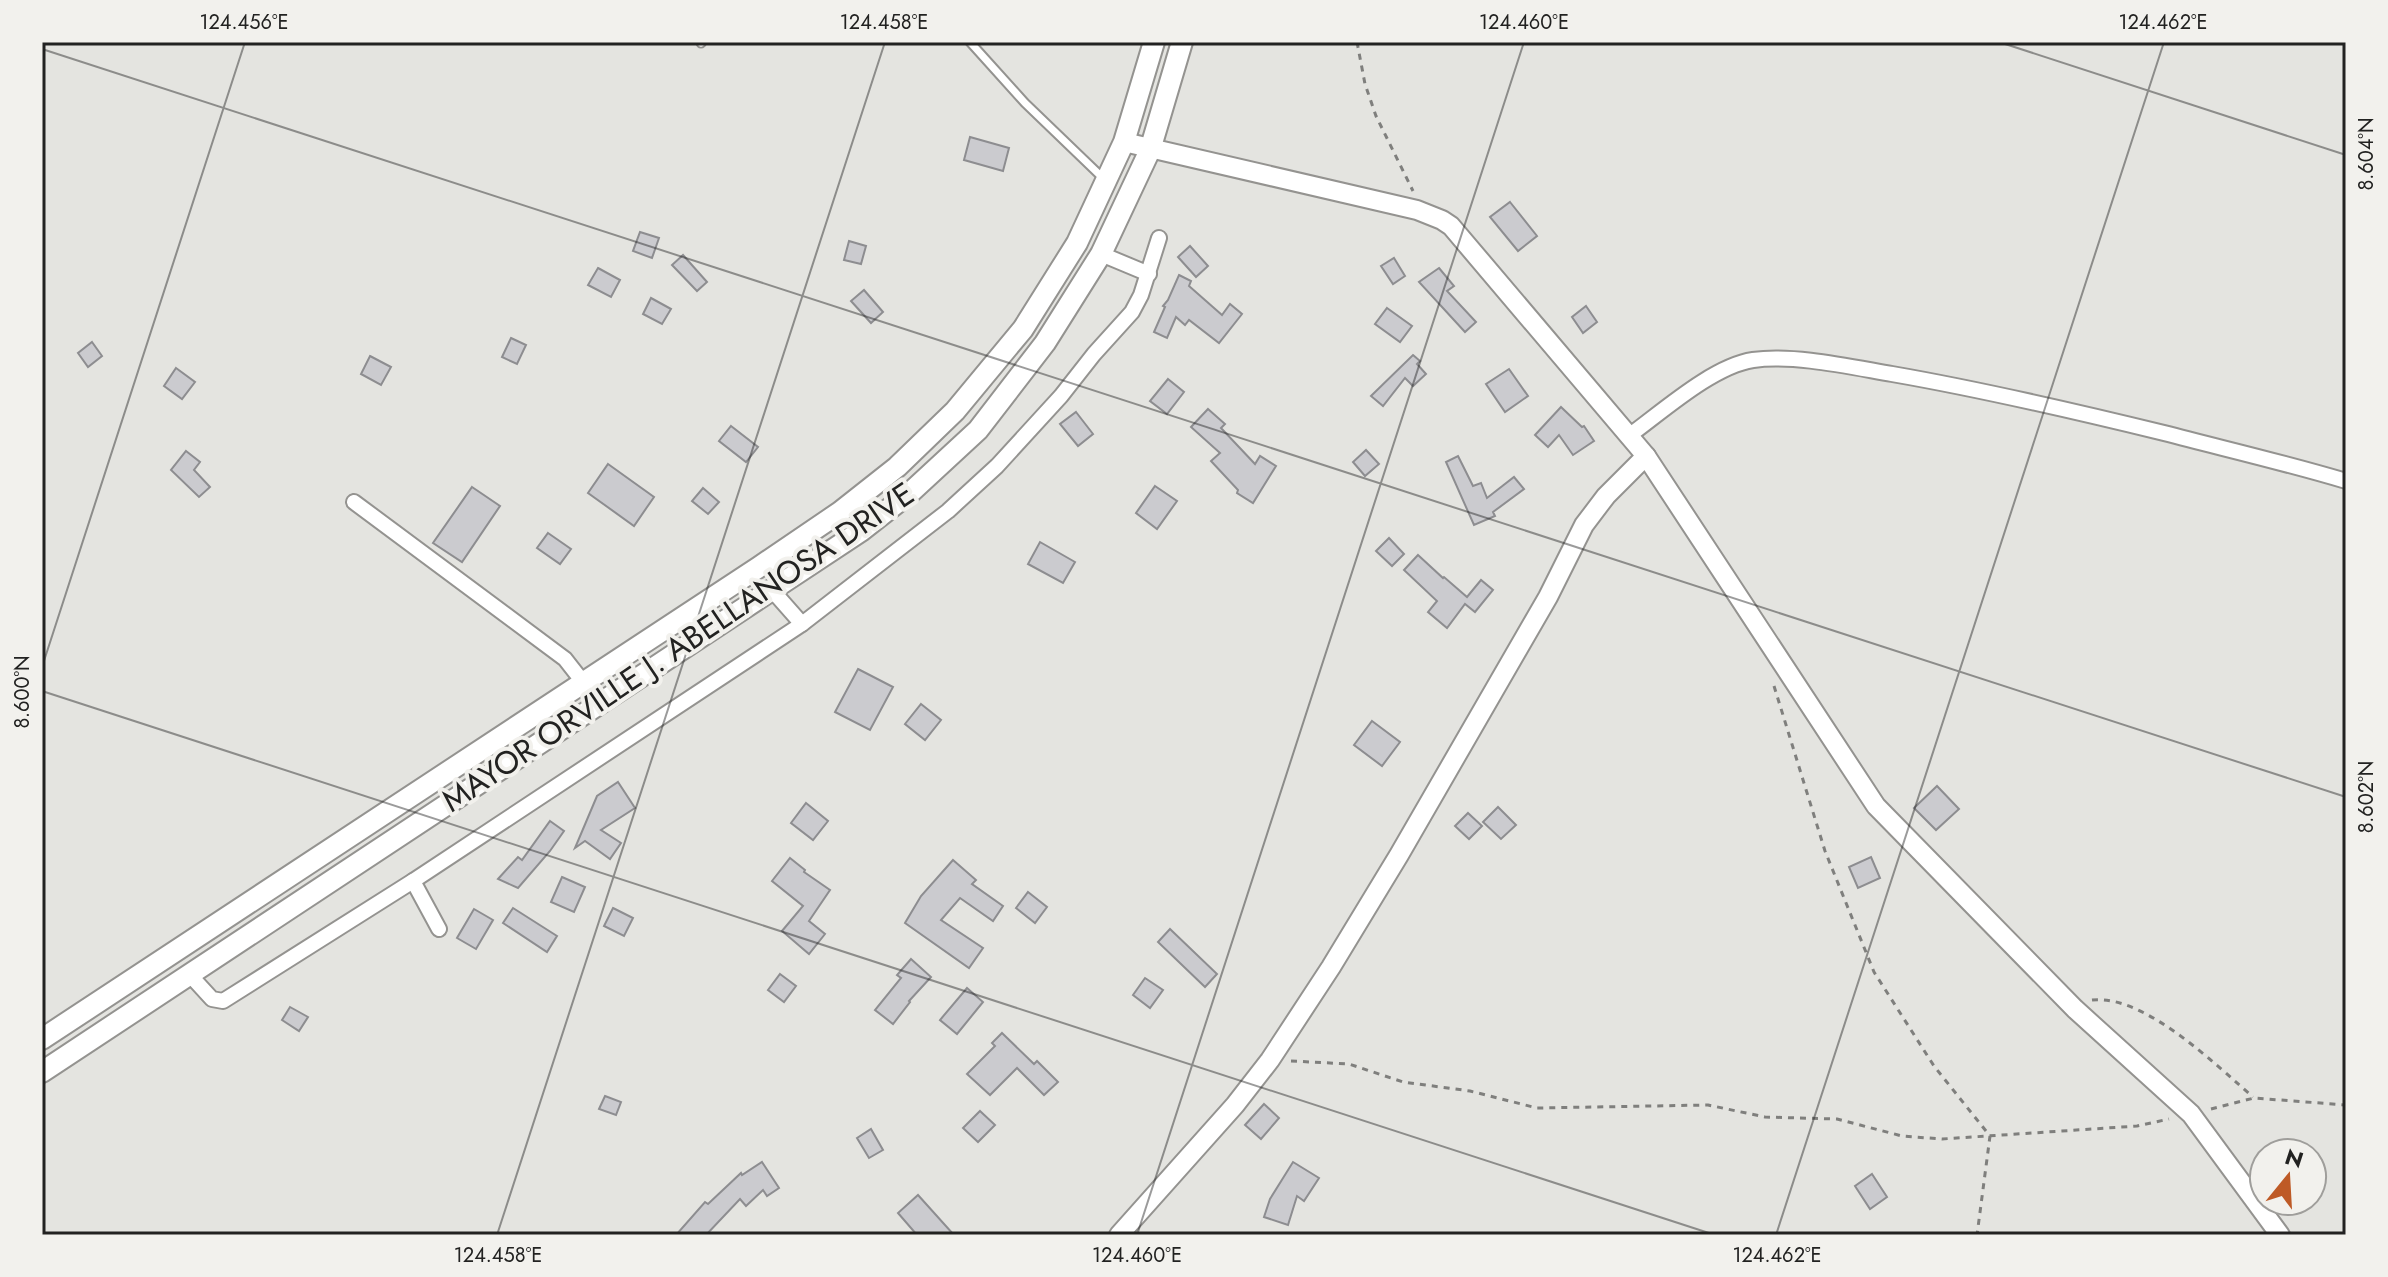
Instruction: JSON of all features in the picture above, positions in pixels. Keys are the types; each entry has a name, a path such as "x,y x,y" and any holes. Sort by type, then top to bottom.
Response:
{"main road":[{"name":"MAYOR ORVILLE J. ABELLANOSA DRIVE","path":"42,1039 840,512 897,467 955,411 1023,329 1077,243 1124,142 1154,42"},
{"name":"MAYOR ORVILLE J. ABELLANOSA DRIVE","path":"42,1072 861,531 912,491 978,430 1045,343 1101,254 1150,150 1182,42"}],"street":[{"path":"1124,142 1417,210 1451,226 1646,456 1876,806 2075,1009 2191,1114 2280,1235"},
{"path":"190,975 212,999 223,1001 413,881 802,624 948,511 997,466 1132,312 1149,274 1159,238"},
{"path":"1101,254 1149,274"},
{"path":"1630,435 1719,372 1754,360 1779,359 1859,369 2029,400 2346,481"},
{"path":"1119,1235 1235,1105 1270,1060 1399,855 1548,597 1584,525 1606,496 1646,456"},
{"path":"354,502 565,659 583,682"},
{"path":"772,590 802,624"},
{"path":"413,881 439,929"}],"lane":[{"path":"970,42 1025,103 1106,180"}],"path":[{"path":"1357,42 1365,84 1376,116 1412,189 1417,210"},
{"path":"1771,675 1825,851 1874,972 1934,1066 1990,1136 1977,1235"},
{"path":"2075,1009 2084,1002 2109,999 2147,1014 2200,1051 2254,1098"},
{"path":"1270,1060 1349,1064 1403,1082 1470,1091 1537,1108 1708,1105 1765,1117 1837,1119 1902,1136 1942,1139 1990,1136"}],"building":[{"path":"970,137 1009,148 1003,171 964,160"},
{"path":"1510,202 1537,236 1518,251 1490,217"},
{"path":"640,232 659,238 652,258 633,251"},
{"path":"849,241 866,246 861,264 844,260"},
{"path":"1190,246 1208,266 1196,277 1178,257"},
{"path":"683,255 707,282 697,291 672,265"},
{"path":"1394,258 1405,276 1393,284 1381,266"},
{"path":"598,268 620,280 611,297 588,285"},
{"path":"1439,268 1454,286 1447,291 1476,322 1465,332 1419,282"},
{"path":"1179,275 1191,281 1189,286 1222,315 1230,304 1242,314 1219,343 1189,320 1185,325 1176,317 1167,338 1154,332"},
{"path":"864,290 883,312 871,323 851,301"},
{"path":"651,298 671,309 662,324 643,314"},
{"path":"1586,306 1597,322 1583,333 1572,317"},
{"path":"1387,308 1412,326 1400,342 1375,324"},
{"path":"511,338 526,345 517,364 502,357"},
{"path":"92,342 102,356 88,367 78,353"},
{"path":"1413,355 1426,374 1413,386 1405,378 1383,406 1371,396"},
{"path":"370,356 391,367 381,385 361,374"},
{"path":"176,368 195,382 182,399 164,386"},
{"path":"1509,369 1528,396 1505,412 1486,384"},
{"path":"1168,379 1184,392 1167,414 1150,401"},
{"path":"1561,407 1584,426 1594,441 1573,455 1559,435 1548,447 1535,435"},
{"path":"1208,409 1225,424 1221,428 1255,464 1260,456 1276,466 1253,503 1237,493 1238,490 1211,461 1220,453 1191,427"},
{"path":"1076,412 1093,434 1078,446 1060,424"},
{"path":"731,426 758,447 746,462 719,441"},
{"path":"1366,450 1379,464 1365,476 1353,462"},
{"path":"186,451 200,462 194,470 210,487 199,497 171,470"},
{"path":"1458,456 1473,486 1481,483 1487,498 1514,477 1524,489 1493,512 1495,516 1474,525 1446,462"},
{"path":"608,464 654,497 634,526 588,493"},
{"path":"1155,486 1177,501 1157,529 1136,513"},
{"path":"472,487 500,506 462,562 433,543"},
{"path":"703,488 719,502 708,514 692,501"},
{"path":"548,533 571,549 560,564 537,548"},
{"path":"1389,538 1404,554 1392,566 1376,551"},
{"path":"1040,542 1075,562 1063,583 1028,564"},
{"path":"1418,555 1467,597 1481,580 1493,590 1475,612 1465,604 1447,628 1428,612 1437,601 1404,570"},
{"path":"858,669 893,687 870,730 835,712"},
{"path":"921,704 941,720 925,740 905,724"},
{"path":"1372,721 1400,742 1382,766 1354,745"},
{"path":"618,782 635,808 601,830 621,843 610,859 585,841 575,848 597,796"},
{"path":"1937,786 1959,809 1936,830 1914,808"},
{"path":"806,803 828,821 813,840 791,823"},
{"path":"1498,807 1516,825 1501,839 1483,822"},
{"path":"1468,813 1482,826 1469,839 1455,826"},
{"path":"550,821 564,831 518,888 498,879 518,857 522,860"},
{"path":"1871,857 1880,878 1858,888 1849,867"},
{"path":"790,858 830,890 809,921 825,934 809,954 782,931 803,906 772,881"},
{"path":"953,860 976,880 972,884 1003,906 993,921 960,898 941,920 983,948 969,968 905,923 921,896"},
{"path":"562,877 585,887 574,912 551,902"},
{"path":"1028,892 1047,907 1035,923 1016,908"},
{"path":"513,908 557,936 547,952 503,923"},
{"path":"613,908 633,918 624,936 604,926"},
{"path":"474,909 493,920 476,949 457,938"},
{"path":"1170,929 1217,974 1205,987 1158,942"},
{"path":"911,959 931,977 893,1024 875,1010 901,978 897,975"},
{"path":"780,974 796,986 784,1002 768,990"},
{"path":"1145,978 1163,990 1150,1008 1133,995"},
{"path":"967,988 983,1002 957,1034 940,1020"},
{"path":"290,1007 308,1017 299,1031 282,1020"},
{"path":"1002,1033 1058,1082 1044,1095 1017,1068 990,1095 967,1074 995,1046 992,1043"},
{"path":"605,1096 621,1102 616,1115 599,1109"},
{"path":"1264,1104 1279,1118 1261,1139 1245,1125"},
{"path":"980,1111 995,1125 978,1142 963,1128"},
{"path":"871,1129 883,1150 869,1158 857,1138"},
{"path":"762,1162 779,1188 767,1196 763,1190 746,1206 740,1199 706,1235 676,1235 705,1202 708,1204 741,1173"},
{"path":"1293,1162 1319,1178 1304,1201 1297,1196 1288,1225 1264,1217 1270,1199"},
{"path":"1872,1174 1887,1197 1870,1209 1855,1186"},
{"path":"918,1195 954,1235 917,1235 898,1213"}]}
